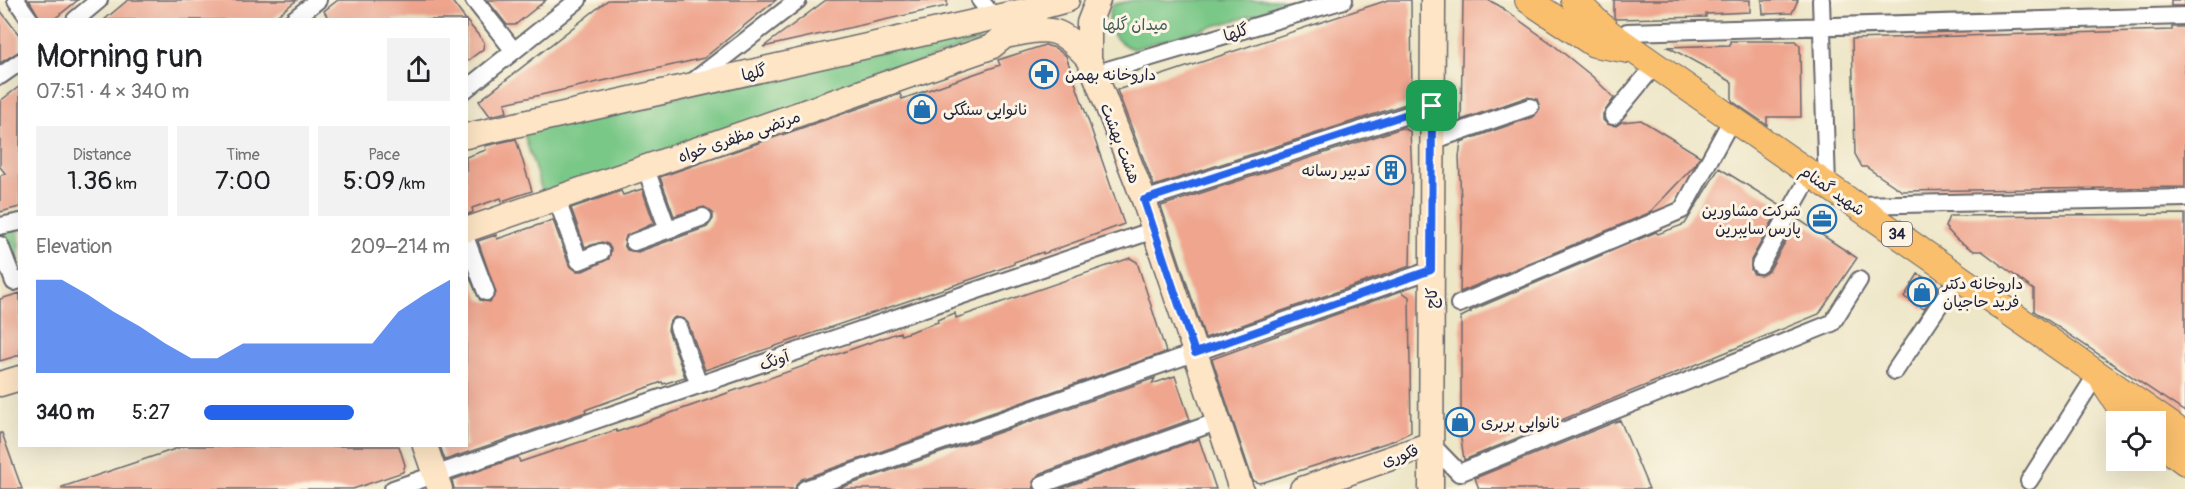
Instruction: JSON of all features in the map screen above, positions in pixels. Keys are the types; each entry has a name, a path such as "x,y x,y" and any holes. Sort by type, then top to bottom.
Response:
{"main road":[{"name":"گلها","path":"468,135 1041,8 1067,0"},
{"name":"هشت بهشت","path":"1098,0 1089,23 1091,66 1144,200 1241,489"},
{"name":"کاج","path":"1431,489 1432,0"},
{"path":"1528,0 1594,44 1638,50"},
{"name":"شهید گمنام","path":"1574,0 1609,33 1638,50 1732,119 2185,435"},
{"path":"994,17 1066,36 1076,45 1091,66"},
{"name":"مرتضی مظفری خواه","path":"468,229 991,47 994,17"},
{"name":"شهید گمنام","path":"2097,374 2122,411"},
{"path":"0,384 18,379"},
{"name":"فکوری","path":"1302,489 1431,444"},
{"path":"425,447 438,482"},
{"path":"2166,448 2185,462"}],"street":[{"path":"16,0 29,18"},
{"path":"77,18 99,0"},
{"path":"296,18 318,0"},
{"path":"474,0 514,51"},
{"path":"468,87 578,0"},
{"path":"685,87 798,0"},
{"name":"گلها","path":"1091,66 1344,0"},
{"path":"1760,265 1819,180 1821,0"},
{"path":"1613,116 1638,50 1822,27 2185,16"},
{"path":"0,76 18,63"},
{"path":"1144,200 1432,106"},
{"path":"1432,141 1530,107"},
{"path":"1459,304 1682,210 1732,119"},
{"path":"646,169 668,230"},
{"path":"1855,205 2185,198"},
{"path":"557,200 579,261 601,252"},
{"path":"634,242 702,218"},
{"path":"0,226 18,222"},
{"name":"آونگ","path":"393,489 438,482 699,385 1154,230"},
{"path":"468,244 486,292"},
{"path":"0,246 14,282 18,281"},
{"path":"805,489 1431,270"},
{"path":"1895,371 1958,277"},
{"path":"1431,444 1459,473 1832,323 1859,280"},
{"path":"678,327 699,385"},
{"path":"2029,481 2097,374"},
{"path":"1043,484 1219,421"}],"green space":[{"name":"میدان گلها","path":"1134,0 1307,0 1133,49 1115,37 1109,19 1112,5"},
{"path":"978,30 979,41 544,197 523,131"},
{"path":"18,226 18,275 16,276 0,231"}],"building":[{"path":"29,0 78,0 56,18 40,18"},
{"path":"128,0 297,0 274,18 106,18"},
{"path":"338,0 451,0 464,18 328,18 324,11"},
{"path":"487,0 546,0 515,25 507,25"},
{"path":"608,0 776,0 704,58 505,103 507,112 490,116 479,101"},
{"path":"826,0 947,0 947,6 763,47"},
{"path":"1388,0 1411,0 1412,102 1154,186 1117,90"},
{"path":"1463,0 1488,0 1498,5 1593,77 1614,98 1603,114 1603,120 1607,124 1616,126 1622,122 1641,120 1700,156 1695,165 1649,213 1460,292 1462,223 1459,157 1461,142 1533,117 1540,108 1537,99 1527,97 1461,120"},
{"path":"1614,0 1750,0 1750,12 1706,14 1706,17 1616,19"},
{"path":"1762,0 1798,0 1792,13 1763,14"},
{"path":"2171,0 2185,0 2185,6 2171,6"},
{"path":"0,10 18,33 18,52 0,63"},
{"path":"468,22 484,42 483,49 468,60"},
{"path":"2172,27 2185,27 2185,187 1902,191 1866,167 1862,167 1855,154 1852,39 2172,30"},
{"path":"1730,41 1795,41 1800,46 1801,117 1767,117 1767,125 1732,101 1732,82 1668,47 1730,45"},
{"path":"1045,45 1055,48 1066,56 1124,224 975,278 705,370 688,323 684,319 675,317 670,321 668,330 685,377 663,384 662,382 585,410 586,412 445,460 440,447 468,447 468,274 480,300 490,302 496,293 478,241 496,235 497,239 553,220 569,265 577,271 583,271 609,259 611,249 608,244 602,242 585,247 571,208 621,191 623,195 642,189 654,223 626,236 624,245 627,250 638,252 707,227 713,219 713,213 704,207 674,216 660,177 900,94 902,99 1000,65 998,60"},
{"path":"18,88 18,208 0,212 0,176 5,173 0,167 0,101"},
{"path":"1402,128 1410,131 1412,175 1410,266 1205,338 1161,206"},
{"path":"516,139 532,191 472,208 473,212 468,214 468,156 486,150 485,146"},
{"path":"1719,168 1781,206 1751,260 1751,270 1754,274 1761,275 1769,271 1798,219 1857,258 1819,314 1464,460 1461,439 1461,317 1470,311 1656,232 1658,234 1685,224"},
{"path":"2185,214 2185,412 2034,311 2034,290 1982,251 1974,251 1957,240 1945,227 1949,216"},
{"path":"1130,258 1137,262 1166,352 802,479 797,483 795,489 454,489 452,480 518,457 520,462 616,430 617,432 900,332 901,335 938,322 937,320 955,313 956,318"},
{"name":"داروخانه دکتر فرید حاجیان","path":"1918,274 1939,286 1924,309 1904,297"},
{"path":"1401,291 1409,297 1411,432 1392,441 1264,482 1253,481 1212,359"},
{"path":"18,294 18,356 0,361 0,299"},
{"path":"1175,376 1190,420 1039,474 1033,482 1034,489 837,489 1155,378 1152,384"},
{"path":"1620,420 1649,489 1479,489 1475,478"},
{"path":"0,433 2,433 22,489 0,489"},
{"path":"1199,439 1216,489 1060,489"},
{"path":"181,447 399,447 405,465 403,472 353,489 62,489 62,487"}],"place":[{"name":"داروخانه بهمن","path":"1044,74"},
{"name":"نانوایی سنگکی","path":"922,109"},
{"name":"تدبیر رسانه","path":"1391,170"},
{"name":"شرکت مشاورین پارس سایبرین","path":"1822,219"},
{"name":"داروخانه دکتر فرید حاجیان","path":"1922,292"},
{"name":"نانوایی بربری","path":"1460,422"}],"route":[{"path":"1432,106 1431,270 1195,353 1144,200 1432,106"}]}
